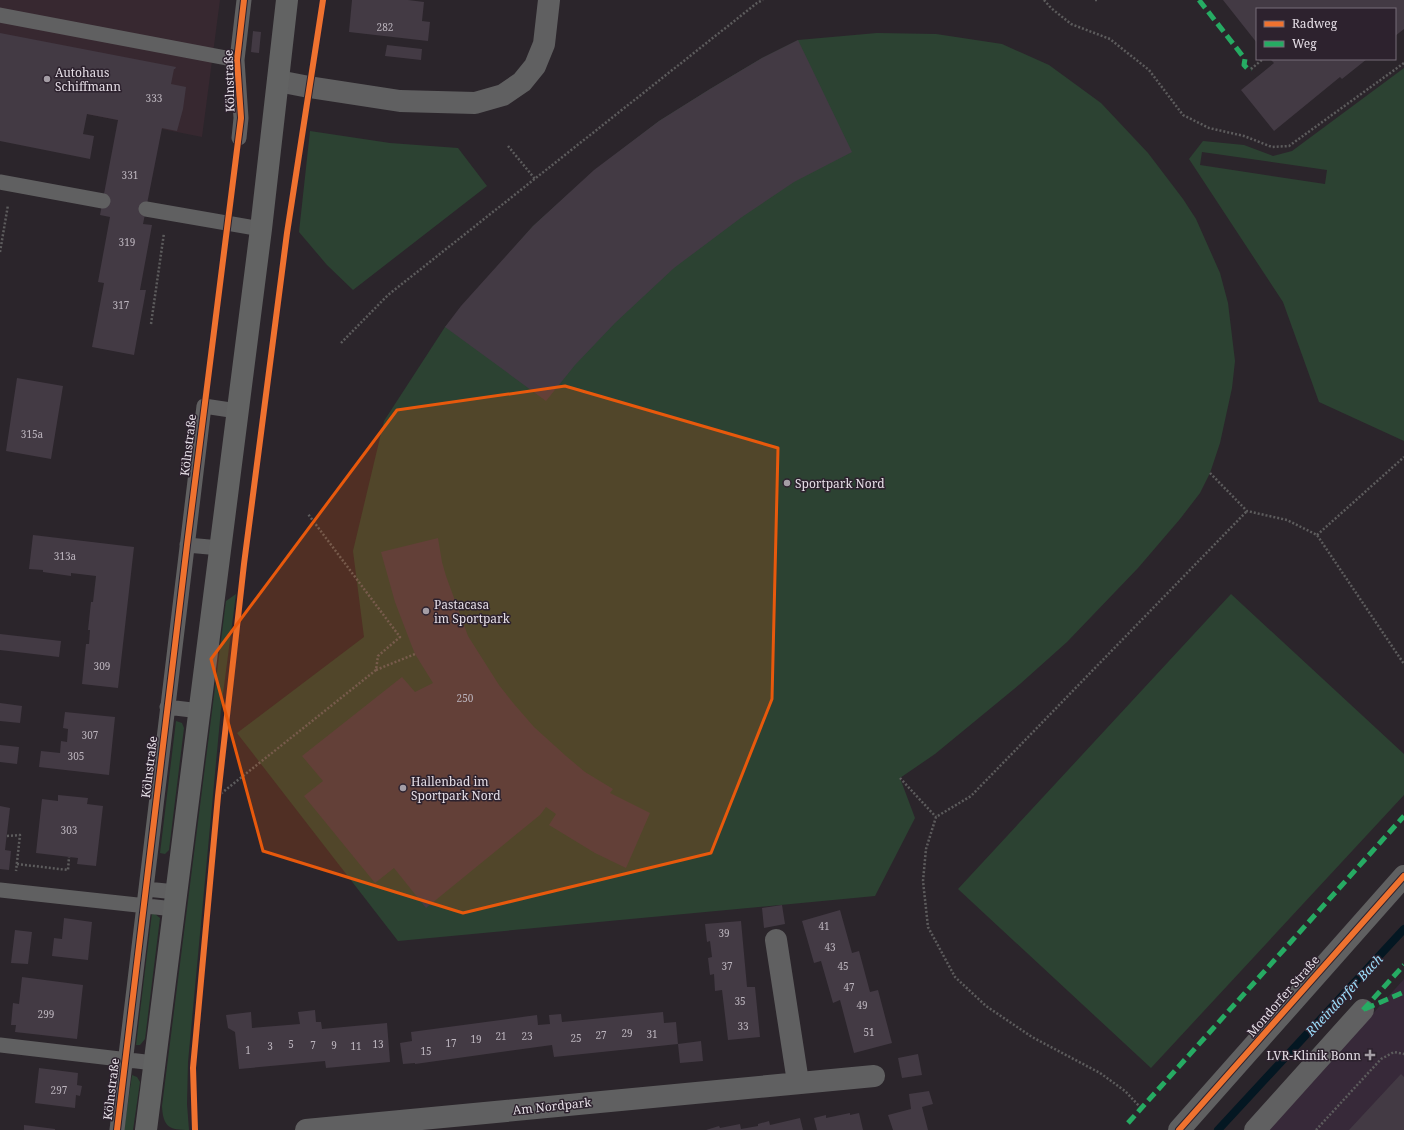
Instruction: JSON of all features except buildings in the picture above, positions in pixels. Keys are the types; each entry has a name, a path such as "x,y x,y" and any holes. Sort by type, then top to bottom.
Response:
{"main road":[{"path":"146,1130 261,229 287,0"}],"street":[{"path":"278,81 400,101 476,103 503,95 522,82 535,66 544,44 550,0"},
{"name":"Mondorfer Straße","path":"1179,1130 1404,876"},
{"path":"776,940 798,1082"},
{"path":"1255,1130 1363,1010"},
{"name":"Am Nordpark","path":"306,1130 798,1082 874,1076"}],"lane":[{"name":"Kölnstraße","path":"239,138 241,118 237,60 244,0"},
{"path":"0,15 237,60"},
{"path":"6,184 103,201"},
{"path":"146,208 261,229"},
{"name":"Kölnstraße","path":"117,1130 204,406 237,411"},
{"path":"187,545 220,548"},
{"path":"167,707 200,710"},
{"path":"146,889 175,900"},
{"path":"6,891 143,906 175,900"},
{"name":"Kölnstraße","path":"0,1045 154,1063"}],"path":[{"path":"341,343 388,295 757,3 763,0"},
{"path":"1044,0 1051,8 1071,24 1110,38 1149,70 1183,115 1209,128 1244,136 1272,147 1289,146 1404,62"},
{"path":"1251,69 1262,60"},
{"path":"508,146 535,179"},
{"path":"0,252 6,184"},
{"path":"151,324 167,213"},
{"path":"1317,535 1404,457"},
{"path":"1210,473 1247,511 1287,520 1317,535 1404,664"},
{"path":"1142,1108 1125,1091 1100,1073 1032,1037 986,1006 955,977 928,927 923,881 926,848 936,817 971,796 1247,511"},
{"path":"308,514 400,637 378,656 376,670"},
{"path":"218,796 376,670 415,654"},
{"path":"900,778 936,817"},
{"path":"6,891 16,864 20,835 7,836"},
{"path":"16,864 68,870 69,857"},
{"path":"1316,1130 1381,1059 1394,1052 1404,1054"}],"highlighted area":[{"path":"565,386 778,448 772,699 711,853 463,913 263,851 211,659 397,410"}],"shaded area":[{"path":"0,0 220,0 202,137 87,114 0,118"},
{"name":"LVR-Klinik Bonn","path":"1404,979 1404,1130 1268,1130"}],"green space":[{"name":"Sportpark Nord","path":"877,33 936,34 1002,44 1049,65 1101,103 1148,153 1183,199 1196,219 1220,273 1228,303 1235,361 1232,388 1220,443 1210,473 1200,493 1138,568 1067,642 1020,684 935,754 900,778 915,818 875,896 398,941 237,733 364,637 353,551 384,421 445,327 533,226 595,170 659,121 762,58 798,40"},
{"path":"1404,68 1404,441 1319,402 1283,302 1189,159 1203,141 1244,145 1273,156 1292,151","holes":["1202,152 1327,170 1325,184 1200,165"]},
{"path":"310,131 390,143 458,148 487,186 353,290 327,265 299,232"},
{"path":"236,594 221,709 188,1062 187,1104 189,1130 182,1130 168,1126 164,1119 162,1106 226,601"},
{"path":"1231,594 1404,754 1404,795 1151,1068 958,889"},
{"path":"176,721 182,723 184,728 169,850 165,854 160,853"},
{"path":"152,913 160,918 145,1039 140,1045 136,1045"},
{"path":"132,1075 137,1077 140,1082 133,1130 124,1130"}],"waterway":[{"name":"Rheindorfer Bach","path":"1218,1130 1404,929"}],"marked path":[{"path":"1199,0 1245,59 1244,65 1249,70 1251,69"},
{"path":"1128,1123 1404,816"},
{"path":"1363,1010 1404,965"},
{"path":"1365,1009 1404,992"}],"cycle path":[{"path":"117,1130 187,545 241,118 237,60 244,0"},
{"path":"195,1130 193,1068 218,796 244,564 287,233 323,0"},
{"path":"1179,1130 1404,876"}],"place":[{"name":"Autohaus Schiffmann","path":"47,79"},
{"name":"Sportpark Nord","path":"787,483"},
{"name":"Pastacasa im Sportpark","path":"426,611"},
{"name":"Hallenbad im Sportpark Nord","path":"403,788"},
{"name":"LVR-Klinik Bonn","path":"1370,1055"}]}
